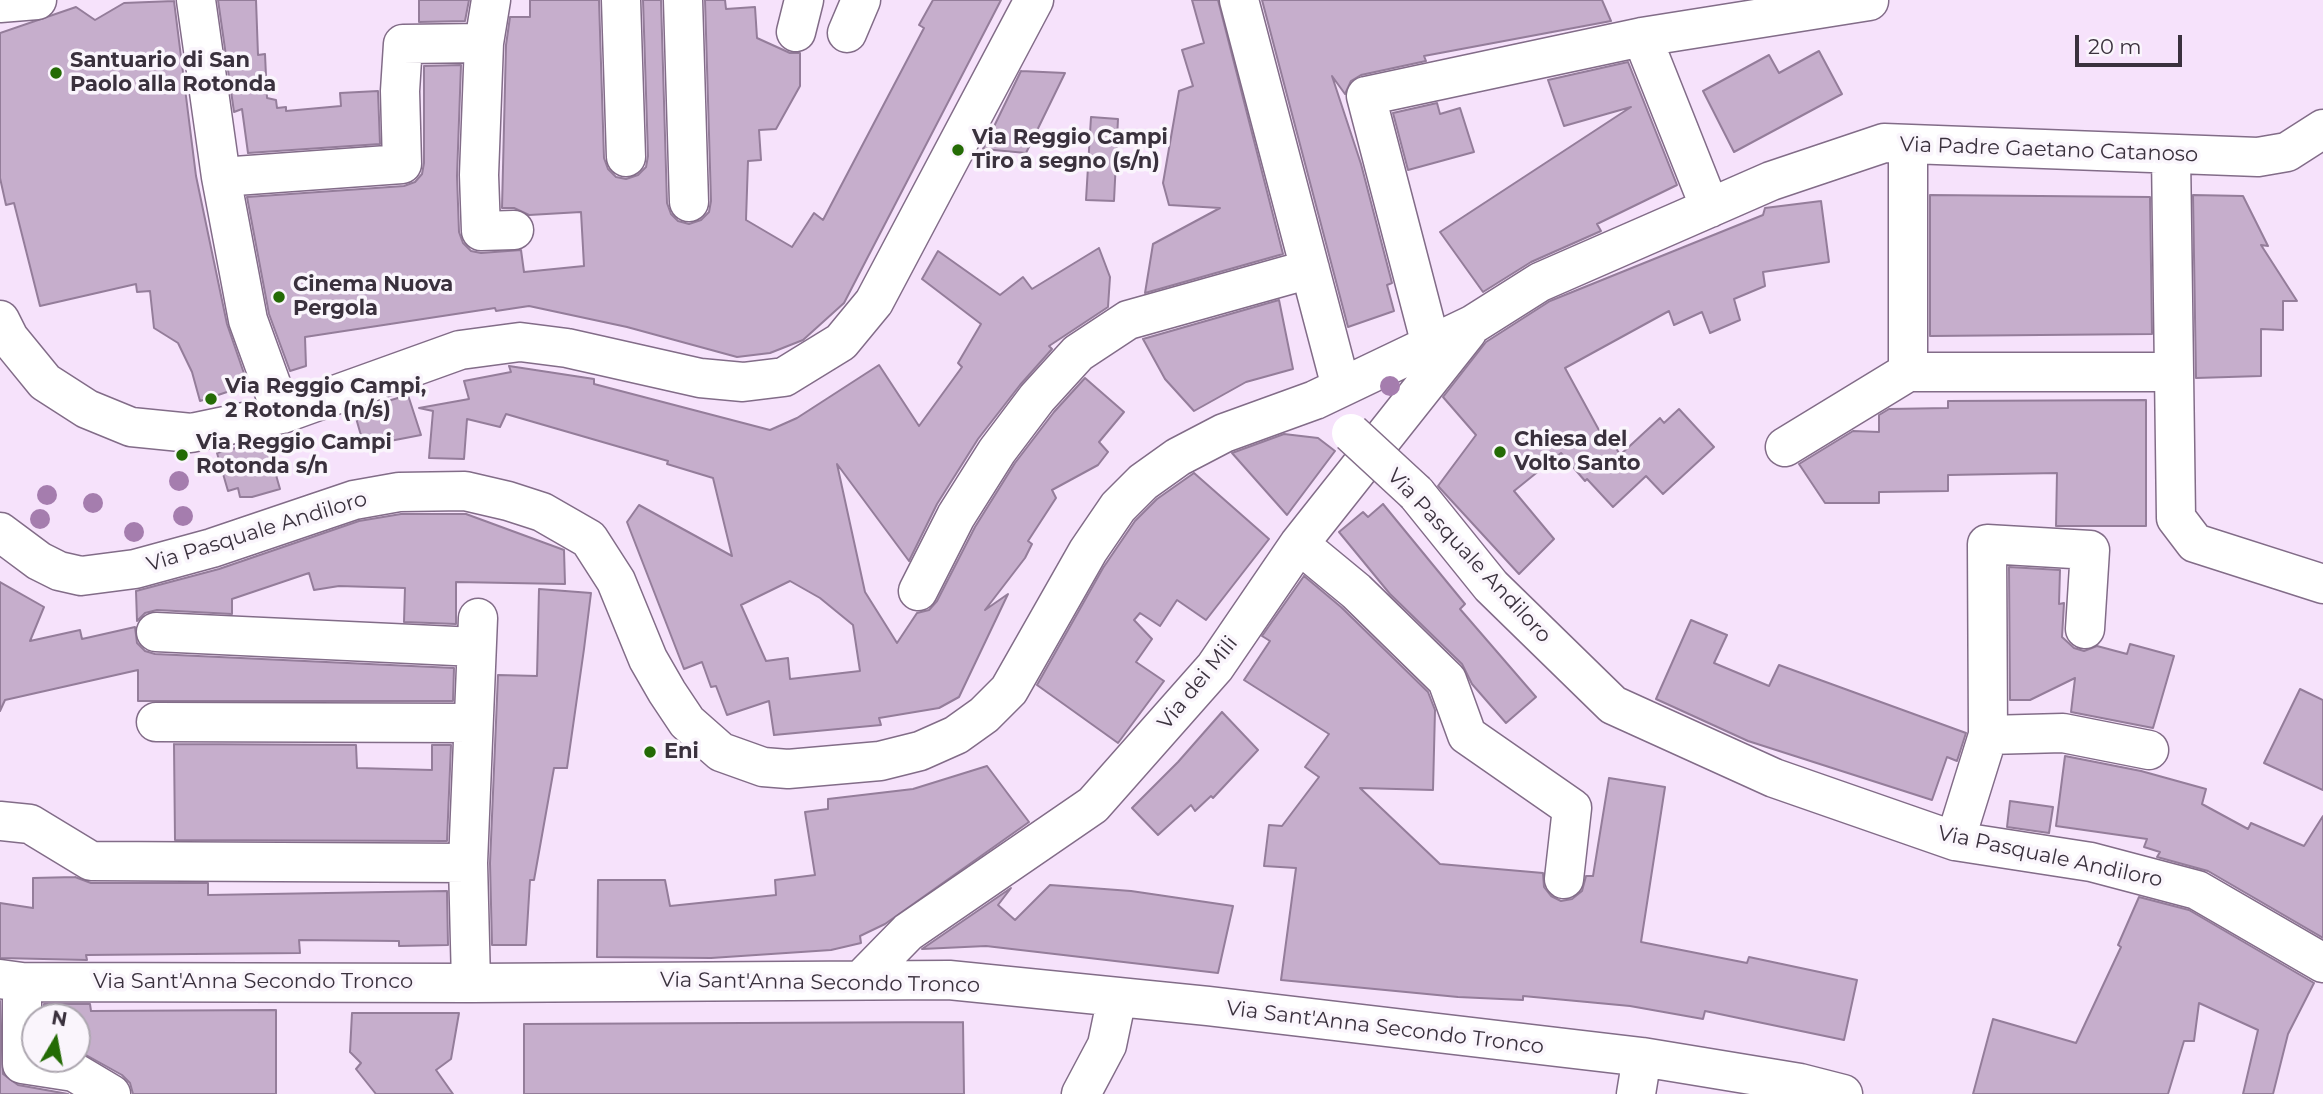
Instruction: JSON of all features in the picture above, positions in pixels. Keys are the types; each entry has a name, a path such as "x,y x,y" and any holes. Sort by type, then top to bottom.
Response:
{"street":[{"path":"0,3 37,0"},
{"path":"196,0 221,177 248,320 282,414"},
{"path":"491,0 484,43 479,175 481,231 514,230"},
{"path":"621,0 626,157"},
{"path":"682,0 689,202"},
{"path":"0,320 9,338 45,382 87,409 131,427 191,433 282,414 460,350 520,342 567,348 699,378 743,382 784,377 841,342 874,302 1034,0"},
{"path":"1239,0 1310,269 1339,406 1431,345 1472,325"},
{"path":"1431,345 1366,96 1642,37 1869,1"},
{"path":"1642,37 1710,208"},
{"path":"221,177 402,164 400,91 403,44 484,43"},
{"name":"Via Padre Gaetano Catanoso","path":"1472,325 1540,282 1771,181 1884,144 2258,157 2287,152 2323,129"},
{"path":"1908,144 1908,372"},
{"path":"2171,154 2176,518 2182,530 2194,543 2323,584"},
{"path":"918,591 956,516 997,451 1037,398 1078,353 1128,320 1310,269"},
{"name":"Via dei Mili","path":"862,979 908,932 1093,805 1216,667 1299,544 1472,325"},
{"path":"1785,447 1908,372 2174,372"},
{"name":"Via Pasquale Andiloro","path":"0,532 39,561 59,571 81,576 148,566 212,548 354,500 399,492 465,491 508,501 542,512 589,539 616,581 648,659 687,722 704,740 721,752 764,767 834,767 880,761 920,751 956,735 984,715 1009,690 1088,551 1118,507 1143,482 1178,457 1224,433 1339,406 1416,493 1491,586 1613,705 1774,778 1955,841 2091,862 2197,890 2323,963"},
{"path":"1299,544 1356,591 1447,680 1467,735 1572,808 1564,879"},
{"path":"1955,841 1988,734 1987,544 2090,550 2085,629"},
{"path":"156,632 477,632 468,863 471,983"},
{"path":"156,722 473,723"},
{"path":"1988,734 2063,733 2149,750"},
{"path":"0,821 30,824 91,861 468,863"},
{"name":"Via Sant'Anna Secondo Tronco","path":"11,980 471,983 862,979 949,981 1117,998 1639,1076 1800,1083 1843,1094"},
{"path":"11,980 22,1064 74,1072 110,1094"},
{"path":"1081,1094 1107,1045 1117,998"}],"building":[{"path":"218,0 256,0 258,55 265,54 267,98 276,100 277,108 286,107 286,111 341,106 340,93 378,91 380,144 248,153 242,109 234,112"},
{"path":"419,0 469,0 465,21 419,22"},
{"path":"530,0 599,0 604,158 608,169 616,177 626,179 638,175 646,167 648,156 643,0 661,0 667,203 671,214 678,221 689,224 701,220 709,212 711,201 705,0 725,0 726,9 755,7 757,38 790,53 800,53 800,86 776,129 759,130 761,160 748,161 746,220 792,247 814,213 823,220 924,28 919,25 933,0 1001,0 844,303 803,340 770,353 737,357 627,327 529,306 496,311 495,308 305,337 306,366 290,371 269,314 247,197 404,186 415,182 422,174 424,163 424,66 461,65 457,176 459,232 463,243 471,251 481,253 521,250 524,272 584,266 581,212 529,215 514,208 502,208 506,45 510,17 530,17"},
{"path":"1192,0 1218,0 1283,254 1145,293 1153,244 1220,208 1169,205 1163,183 1179,91 1193,86 1182,50 1204,43"},
{"path":"1262,0 1602,0 1611,21 1424,56 1426,61 1361,75 1351,81 1345,94 1332,76 1361,164 1392,283 1387,285 1394,311 1348,327"},
{"path":"174,1 196,176 227,324 248,385 200,401 192,372 178,343 154,328 150,291 137,292 136,284 40,306 14,203 6,205 0,178 0,33 76,7 95,20 124,3"},
{"path":"1819,51 1842,94 1734,152 1703,91 1769,55 1779,73"},
{"path":"1628,62 1677,185 1597,224 1601,231 1531,262 1483,292 1440,232 1631,107 1564,126 1548,80"},
{"path":"1021,71 1065,73 1026,153 983,149"},
{"path":"1437,103 1440,114 1460,108 1474,152 1408,170 1393,113"},
{"path":"1091,117 1118,119 1114,201 1086,200"},
{"path":"1930,195 2150,197 2152,334 1930,336"},
{"path":"2193,195 2243,196 2268,246 2261,245 2297,301 2283,301 2283,330 2261,329 2261,376 2196,378"},
{"path":"1821,201 1829,262 1763,272 1765,286 1734,299 1740,320 1710,333 1702,312 1674,325 1669,311 1565,368 1600,432 1606,430 1620,455 1660,418 1664,423 1679,409 1714,447 1663,494 1646,476 1613,507 1587,479 1585,481 1561,453 1514,491 1554,539 1519,574 1438,486 1476,435 1443,397 1486,342 1550,301 1763,215 1765,208"},
{"path":"1099,248 1110,277 1108,307 1049,346 1052,349 978,439 937,504 909,561 837,464 865,592 897,643 917,613 929,610 937,601 975,527 1015,463 1054,412 1085,378 1124,412 1099,442 1108,452 1098,465 1052,490 1056,498 1028,541 1032,544 1025,558 985,610 1008,594 959,697 939,708 879,718 881,725 774,735 769,701 727,715 716,686 711,687 702,662 684,669 627,522 639,505 732,556 713,478 667,464 668,461 506,414 500,427 467,419 464,459 429,458 433,411 419,408 469,399 464,381 511,372 509,366 594,379 594,384 770,430 797,418 879,365 919,426 962,367 958,363 981,324 922,279 938,251 1000,295 1023,277 1032,289","holes":["790,581 820,598 853,625 860,671 790,679 788,658 766,661 741,605"]},
{"path":"1279,300 1293,369 1246,382 1194,411 1165,379 1143,339"},
{"path":"408,395 421,435 364,446 354,411"},
{"path":"2146,400 2146,526 2056,526 2057,473 1948,475 1948,491 1879,492 1879,503 1825,503 1799,464 1853,431 1879,432 1879,415 1889,409 1948,408 1948,401"},
{"path":"1284,434 1318,438 1335,451 1287,515 1232,453"},
{"path":"266,440 280,489 252,497 240,497 238,488 228,491 217,453"},
{"path":"1194,473 1269,539 1206,620 1177,600 1160,626 1140,613 1134,620 1152,639 1136,662 1164,681 1118,743 1037,685 1103,568 1135,521 1157,499"},
{"path":"1383,504 1465,604 1460,609 1536,697 1506,723 1472,684 1462,664 1390,594 1339,532 1363,512 1368,517"},
{"path":"401,514 466,514 564,550 565,584 456,582 456,624 404,622 405,588 339,586 314,590 309,573 232,599 232,614 157,610 145,613 137,621 136,591 219,569 359,521"},
{"path":"2009,567 2060,570 2059,604 2064,603 2062,637 2074,648 2084,651 2097,646 2127,654 2130,644 2174,656 2153,728 2071,712 2075,678 2030,700 2010,700"},
{"path":"1304,576 1341,607 1428,692 1435,710 1433,790 1360,788 1440,864 1543,873 1544,887 1551,896 1561,901 1572,899 1582,891 1586,876 1593,876 1609,778 1665,787 1641,942 1747,963 1749,957 1857,980 1844,1040 1705,1011 1703,1019 1630,1006 1523,996 1523,1000 1458,997 1281,980 1296,868 1264,866 1269,825 1282,826 1319,777 1305,767 1329,734 1244,680 1270,641 1262,636"},
{"path":"0,582 44,607 30,641 80,630 82,639 135,627 137,643 145,651 155,654 454,668 453,701 138,701 138,670 5,700 0,711"},
{"path":"539,589 591,593 584,649 567,768 554,768 534,880 530,880 526,945 492,945 490,863 498,675 537,676"},
{"path":"1691,620 1727,635 1714,663 1769,686 1779,665 1966,733 1957,761 1947,757 1932,800 1748,741 1656,699"},
{"path":"2300,689 2323,700 2323,790 2264,763"},
{"path":"1222,712 1258,750 1213,798 1211,796 1195,811 1191,805 1158,835 1132,808"},
{"path":"174,744 356,745 357,768 432,770 432,745 451,745 447,841 175,840"},
{"path":"2065,756 2141,771 2206,789 2202,804 2248,829 2251,823 2304,846 2323,816 2323,938 2208,871 2157,857 2160,852 2144,847 2147,839 2056,826"},
{"path":"987,766 1029,822 885,924 860,936 861,943 831,950 711,958 597,957 598,880 665,880 670,906 776,895 775,880 815,875 805,812 828,809 828,799 913,789"},
{"path":"2010,801 2053,807 2049,833 2007,827"},
{"path":"75,877 91,883 208,883 208,895 447,891 448,945 399,946 399,941 299,940 300,953 86,955 87,960 0,958 0,903 33,908 33,878"},
{"path":"1050,885 1131,891 1233,906 1218,973 986,946 922,949 1011,888 998,905 1015,920"},
{"path":"2139,897 2189,910 2314,983 2288,1034 2273,1094 2243,1094 2258,1030 2199,1003 2194,1041 2184,1041 2168,1094 1973,1094 1993,1019 2076,1043 2121,947 2118,945"},
{"path":"0,1001 3,1074 18,1085 68,1094 0,1094"},
{"path":"276,1010 276,1094 133,1094 130,1083 122,1075 91,1058 91,1011"},
{"path":"352,1013 459,1013 451,1059 436,1070 453,1094 376,1094 356,1069 361,1063 350,1052"},
{"path":"963,1022 964,1094 524,1094 524,1024"}],"place":[{"name":"Santuario di San Paolo alla Rotonda","path":"56,73"},
{"name":"Via Reggio Campi Tiro a segno (s/n)","path":"958,150"},
{"name":"Cinema Nuova Pergola","path":"279,297"},
{"name":"Via Reggio Campi, 2 Rotonda (n/s)","path":"211,399"},
{"name":"Chiesa del Volto Santo","path":"1500,452"},
{"name":"Via Reggio Campi Rotonda s/n","path":"182,455"},
{"name":"Eni","path":"650,752"}]}
